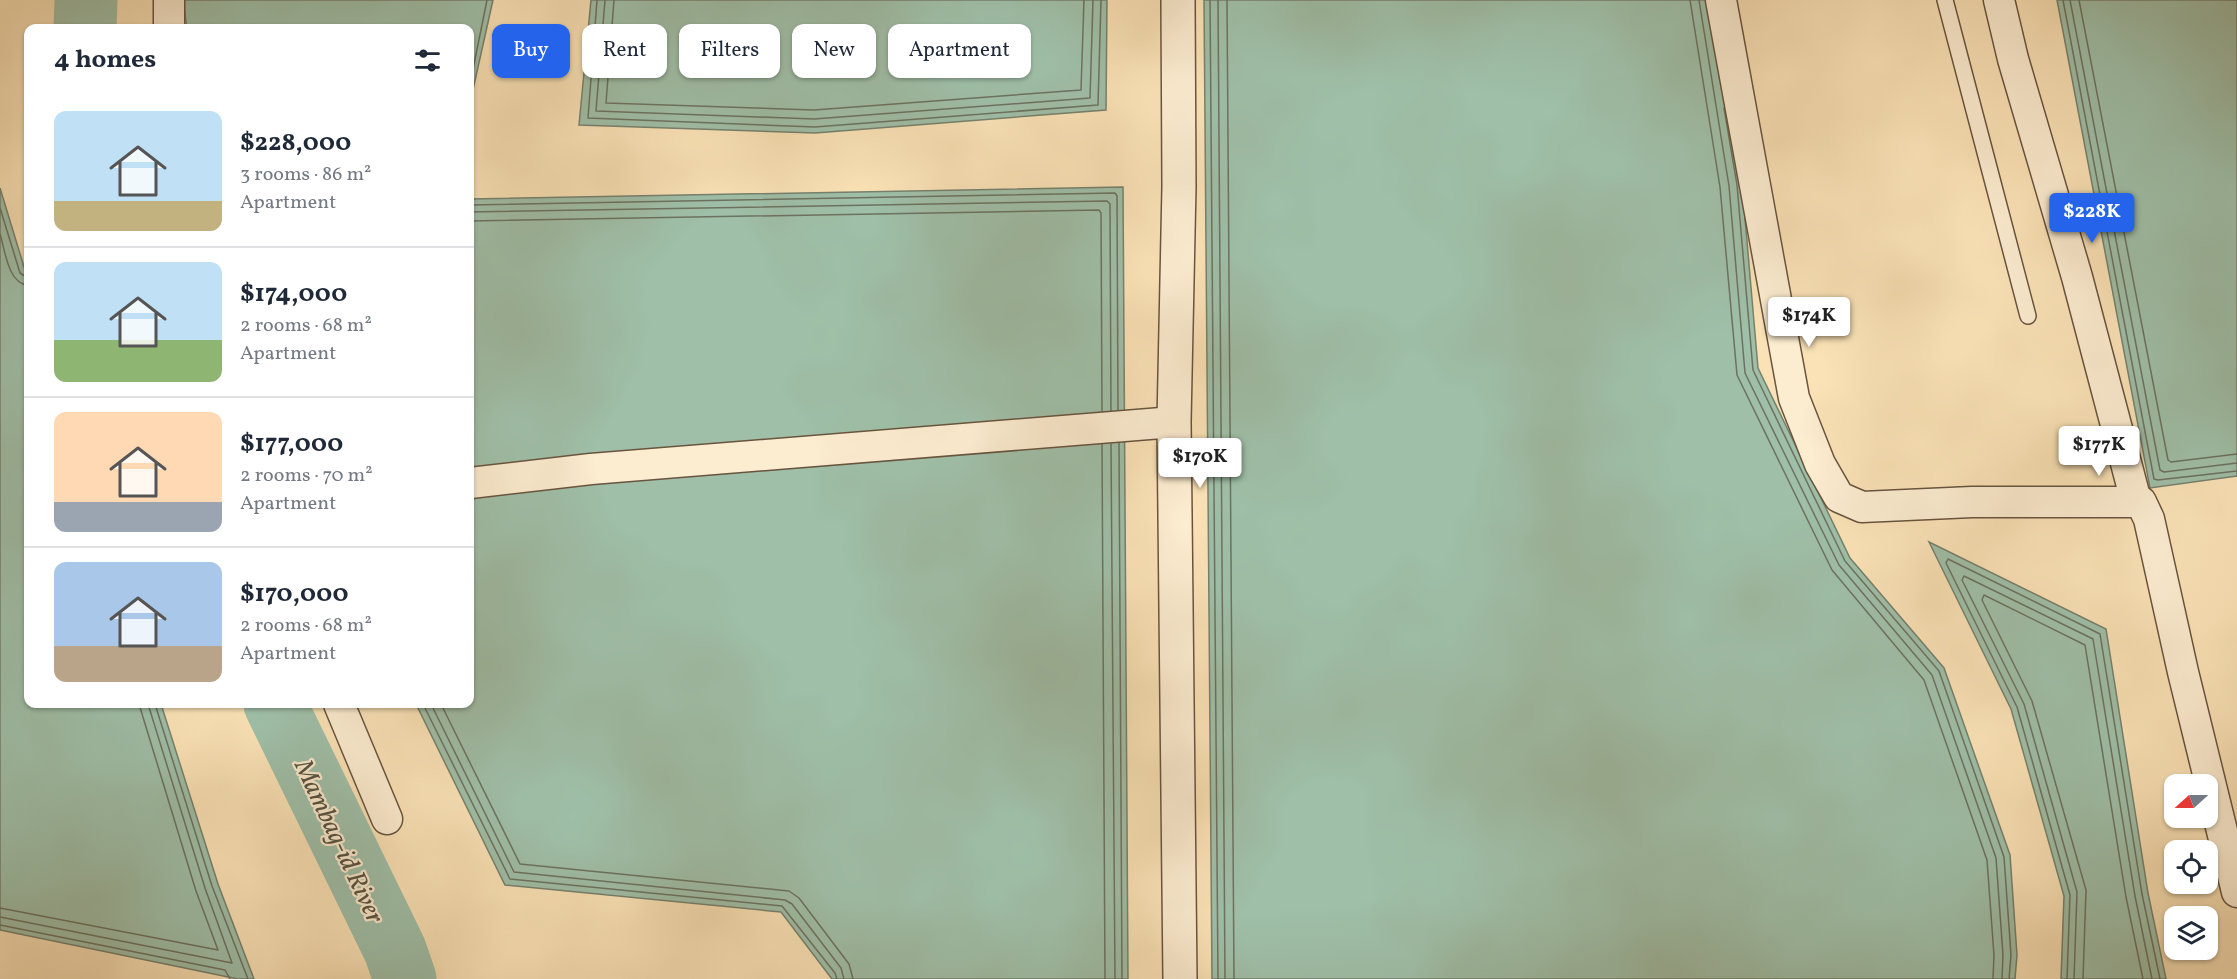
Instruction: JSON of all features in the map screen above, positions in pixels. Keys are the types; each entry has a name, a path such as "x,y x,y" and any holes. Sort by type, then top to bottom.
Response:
{"street":[{"path":"169,0 170,24"},
{"path":"1178,0 1179,186 1174,422 1180,979"},
{"path":"1722,0 1794,398 1820,464 1839,497 1862,507 1972,502 2141,501 2149,519 2183,672 2237,892"},
{"path":"1999,0 2013,59 2077,277 2132,501"},
{"path":"474,483 591,469 1174,422"},
{"path":"341,708 387,819"}],"lane":[{"path":"1945,0 2028,316"}],"water":[{"path":"183,0 493,0 474,85 474,24 186,24"},
{"path":"591,0 1107,0 1106,110 815,133 579,125 584,78 667,78 667,24 589,24"},
{"path":"1204,0 1713,0 1742,184 1758,368 1850,558 1944,668 2010,855 2017,955 2015,979 1212,979"},
{"path":"2057,0 2237,0 2237,476 2150,488"},
{"path":"1123,187 1128,979 832,979 781,912 505,885 418,708 474,708 474,199"},
{"path":"0,188 24,267 24,708 162,708 218,884 254,979 238,979 0,930"},
{"path":"1929,542 2106,629 2148,893 2166,979 2061,979 2064,896 2011,709"}],"waterway":[{"name":"Mambag-id River","path":"85,24 86,0"},
{"name":"Mambag-id River","path":"277,708 395,950 405,979"}]}
